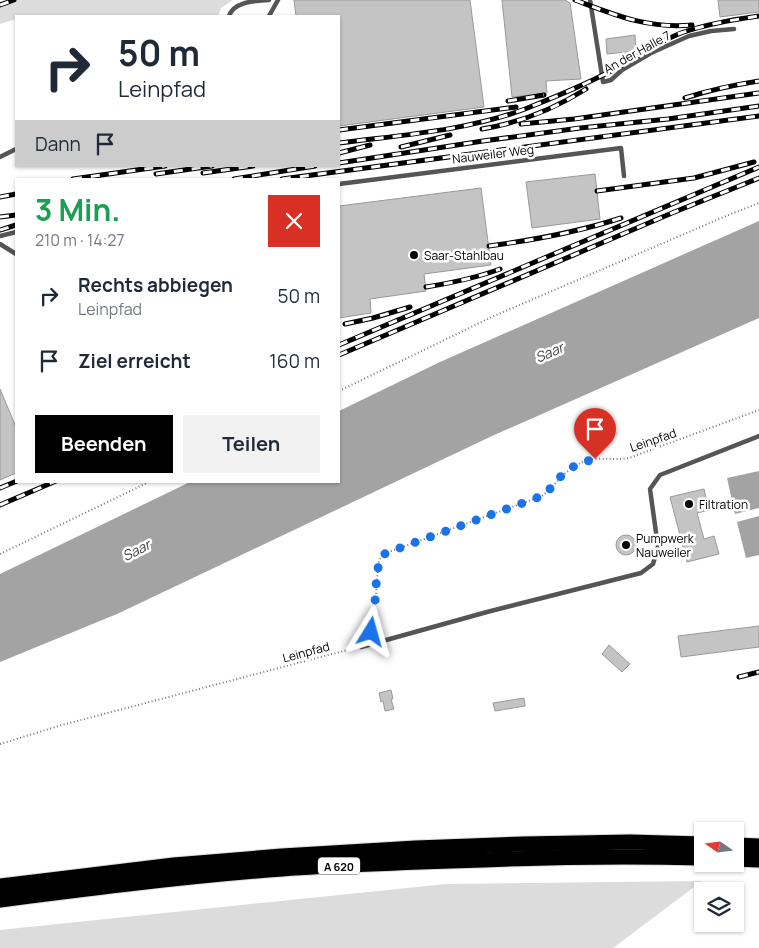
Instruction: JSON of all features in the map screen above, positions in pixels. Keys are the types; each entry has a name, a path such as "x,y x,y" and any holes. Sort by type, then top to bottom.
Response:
{"highway":[{"name":"A 620","path":"0,886 174,865 416,848 630,842 679,850 694,855"},
{"path":"744,845 759,846"},
{"name":"A 620","path":"0,900 176,878 283,869 416,862 632,856 694,846"},
{"path":"744,859 759,860"}],"lane":[{"path":"229,15 231,11 239,5 269,0"},
{"path":"270,15 278,0"},
{"name":"An der Halle 7","path":"590,0 603,82 612,80 622,70 651,53 689,36 711,31 734,29"},
{"name":"Nauweiler Weg","path":"340,184 622,148 624,176"},
{"path":"0,158 15,150"},
{"path":"0,236 15,232"},
{"path":"0,244 15,253"},
{"path":"361,647 487,612 641,573 653,564 658,547 650,489 660,475 759,436"}],"path":[{"path":"340,391 494,316 759,203"},
{"name":"Leinpfad","path":"0,744 71,722 361,647 371,632 379,562 386,553 542,496 550,490 562,475 578,464 595,459 620,460 638,455 759,410"},
{"path":"0,554 148,483"}],"shaded area":[{"path":"17,0 233,0 221,8 218,15 15,15 15,19 0,24 0,7"},
{"path":"702,881 694,882 694,887 613,948 0,948 0,930 446,884"}],"water":[{"name":"Saar","path":"759,221 759,318 492,436 117,614 0,662 0,574 188,483 340,483 340,411 440,362"},
{"path":"759,471 759,508 735,514 727,478"},
{"path":"759,516 759,555 746,558 737,522"}],"building":[{"path":"294,0 470,0 484,107 340,126 340,15 296,15"},
{"path":"502,0 565,0 570,3 581,79 546,81 547,93 512,97"},
{"path":"718,0 759,0 759,12 720,17"},
{"path":"635,35 636,51 607,54 606,39"},
{"path":"595,174 600,219 532,228 526,182"},
{"name":"Saar-Stahlbau","path":"481,188 491,265 424,274 426,291 370,299 371,313 340,318 340,206"},
{"path":"0,389 15,425 15,473 0,480"},
{"path":"704,489 709,510 697,513 704,539 714,536 719,554 687,562 670,497"},
{"name":"Pumpwerk Nauweiler","path":"626,535 633,538 636,545 633,552 626,555 619,552 616,545 619,538"},
{"path":"759,626 759,647 681,657 678,636"},
{"path":"609,645 630,664 622,672 602,654"},
{"path":"391,690 394,709 385,711 379,693"},
{"path":"524,698 525,706 495,711 493,703"}],"railway":[{"path":"0,5 14,0"},
{"path":"575,0 618,16 646,23 676,26 692,25"},
{"path":"340,143 433,131 503,116 525,109 592,80 681,33 710,25 759,16"},
{"path":"685,98 759,81"},
{"path":"482,129 536,114 586,89"},
{"path":"521,124 574,119 759,93"},
{"path":"508,101 544,95"},
{"path":"340,163 483,141 759,106"},
{"path":"340,130 516,107"},
{"path":"290,178 759,116"},
{"path":"401,147 450,135"},
{"path":"340,153 370,145"},
{"path":"597,191 694,178 754,162"},
{"path":"80,178 158,167"},
{"path":"156,174 205,167"},
{"path":"203,173 246,167"},
{"path":"240,178 309,167"},
{"path":"340,345 759,167"},
{"path":"340,355 672,213 759,178"},
{"path":"0,197 15,194"},
{"path":"0,217 15,215"},
{"path":"489,246 556,235 621,218"},
{"path":"0,230 15,225"},
{"path":"426,287 463,280 500,269"},
{"path":"345,324 410,307"},
{"path":"0,488 15,482"},
{"path":"0,505 51,483"},
{"path":"739,677 759,672"}],"place":[{"name":"Saar-Stahlbau","path":"414,255"},
{"name":"Filtration","path":"689,504"},
{"name":"Pumpwerk Nauweiler","path":"626,545"}],"route":[{"path":"371,632 377,572 381,557 386,553 542,496 571,468 585,461 595,459"}]}
